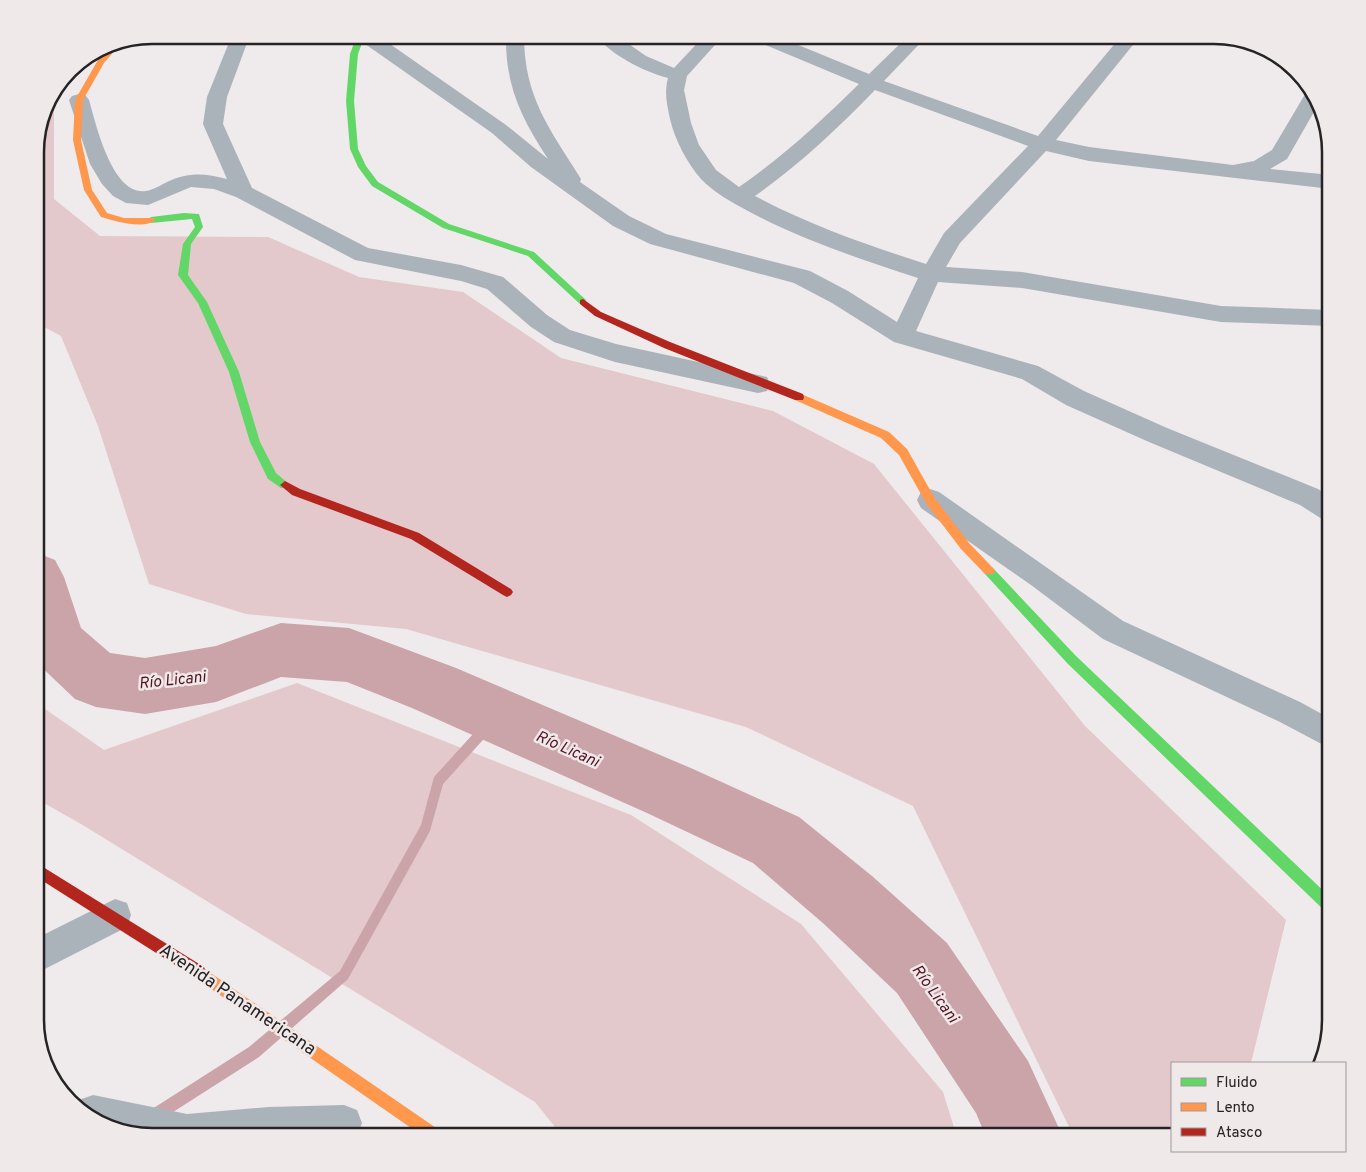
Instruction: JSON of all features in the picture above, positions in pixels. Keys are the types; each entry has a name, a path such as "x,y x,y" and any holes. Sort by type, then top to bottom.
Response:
{"street":[{"path":"238,44 217,97 213,124 243,192"},
{"path":"358,44 354,54 350,101 354,149 362,168 375,184 446,226 531,254 572,293 598,314 667,345 779,388 885,435 903,452 930,500 965,546 1072,660 1322,898"},
{"path":"378,44 499,129 538,162 621,222 658,239 802,277 840,297 902,336 1030,372 1075,398 1158,435 1310,497 1322,505"},
{"path":"514,44 518,84 536,125 578,191"},
{"path":"617,44 635,59 657,70 678,75"},
{"path":"705,44 678,75 674,90 681,123 689,146 709,175 740,197 790,223 849,247 931,274 1022,280 1221,314 1322,318"},
{"path":"779,44 870,82 1042,144 1088,154 1322,181"},
{"path":"740,197 774,173 814,140 910,44"},
{"path":"902,336 931,274 952,238 1042,144 1125,44"},
{"path":"110,52 101,62 79,100 77,140 88,190 104,215 124,221 167,219 181,214 196,216 200,227 187,244 183,275 202,302 234,372 255,442 272,476 296,492 415,536 506,592"},
{"path":"79,100 98,159 116,188 131,198 146,198 196,180 212,181 243,192 363,255 461,273 495,283 539,321 562,336 615,353 779,388"},
{"path":"1233,172 1260,166 1280,154 1310,103"},
{"path":"930,500 1041,577 1113,630 1290,712 1322,730"},
{"name":"Avenida Panamericana","path":"44,873 114,915 363,1084 424,1128"},
{"path":"44,952 114,915"},
{"path":"343,1128 363,1084"},
{"path":"99,1114 167,1128"},
{"path":"234,1128 269,1125 313,1128"}],"shaded area":[{"path":"54,106 54,199 100,236 268,237 359,277 463,292 561,358 773,411 874,464 1085,726 1286,920 1251,1062 1171,1062 1171,1128 1070,1128 913,806 746,727 406,629 246,614 149,584 98,426 61,336 44,327 44,145 47,124"},
{"path":"297,683 631,815 801,924 943,1092 954,1128 556,1128 535,1102 44,803 44,708 104,750"}],"waterway":[{"name":"Río Licani","path":"44,604 57,644 96,679 145,686 216,674 281,650 349,655 434,688 670,791 776,840 848,900 922,968 1002,1087 1021,1128"},
{"path":"154,1116 254,1052 344,975 426,827 438,781 497,716"}],"traffic: fast":[{"path":"358,44 354,54 350,101 354,149 362,167 375,184 446,226 531,254 583,302"},
{"path":"151,220 179,216 196,216 199,227 187,244 183,275 202,302 234,372 255,442 272,476 285,485"},
{"path":"989,571 1072,660 1322,898"}],"traffic: slow":[{"path":"109,53 101,62 79,100 77,140 88,190 104,215 124,221 151,220"},
{"path":"799,397 885,435 903,452 930,500 965,546 989,571"},
{"path":"199,972 424,1128"}],"traffic: jam":[{"path":"583,302 598,314 667,345 799,397"},
{"path":"285,485 296,492 415,536 507,592"},
{"path":"44,874 199,972"}]}
